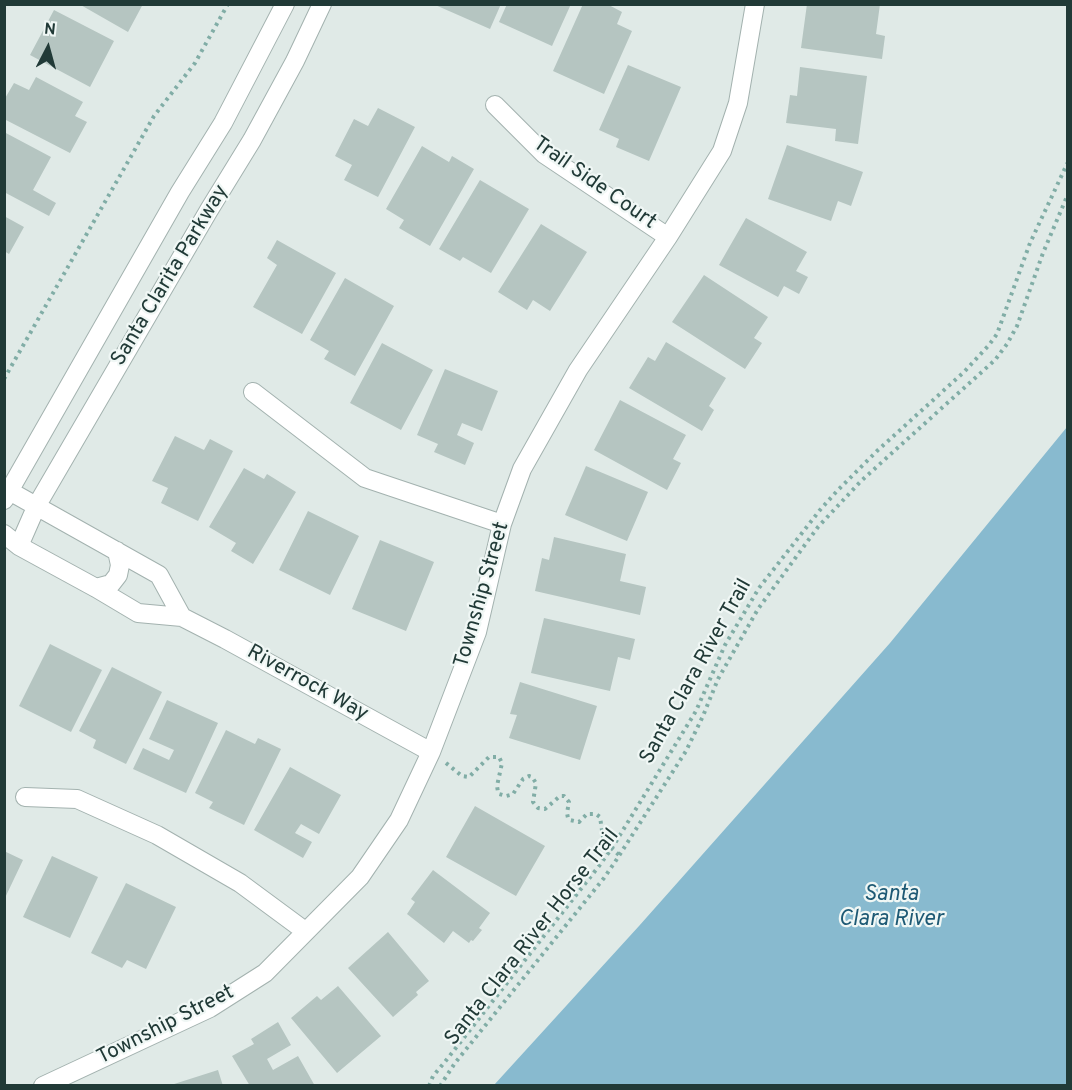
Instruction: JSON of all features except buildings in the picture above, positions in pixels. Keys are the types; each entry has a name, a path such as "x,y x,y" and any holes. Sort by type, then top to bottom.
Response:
{"street":[{"name":"Santa Clarita Parkway","path":"6,493 180,192 223,123 285,4"},
{"name":"Santa Clarita Parkway","path":"12,540 36,505 252,140 295,61 322,4"},
{"name":"Township Street","path":"44,1086 210,1008 265,974 360,877 399,820 431,752 477,632 502,524 522,469 578,370 668,237 722,151 738,103 755,4"},
{"name":"Trail Side Court","path":"495,105 544,154 668,237"},
{"path":"253,392 365,478 502,524"},
{"path":"6,493 36,505 159,575 182,617"},
{"name":"Riverrock Way","path":"12,540 138,613 182,617 431,752"},
{"path":"96,588 111,584 118,575 120,565 117,551"},
{"path":"25,797 77,799 157,835 240,883 305,931"}],"path":[{"path":"4,379 154,116 195,63 228,4"},
{"name":"Santa Clara River Trail","path":"429,1086 434,1076 612,848 696,711 725,645 759,588 837,490 964,372 997,334 1030,243 1068,162"},
{"name":"Santa Clara River Horse Trail","path":"440,1086 455,1063 604,878 686,751 718,679 758,609 818,527 861,481 995,360 1007,344 1017,326 1043,253 1068,194"},
{"path":"431,752 466,777 470,777 489,757 499,757 502,763 497,786 499,794 506,796 513,794 523,779 532,777 536,783 535,806 545,809 556,798 564,796 569,802 567,813 570,820 579,822 587,813 596,814 600,817 605,842 619,855"}],"water":[{"name":"Santa Clara River","path":"1067,427 1067,1085 494,1085 639,926 890,643"}]}
